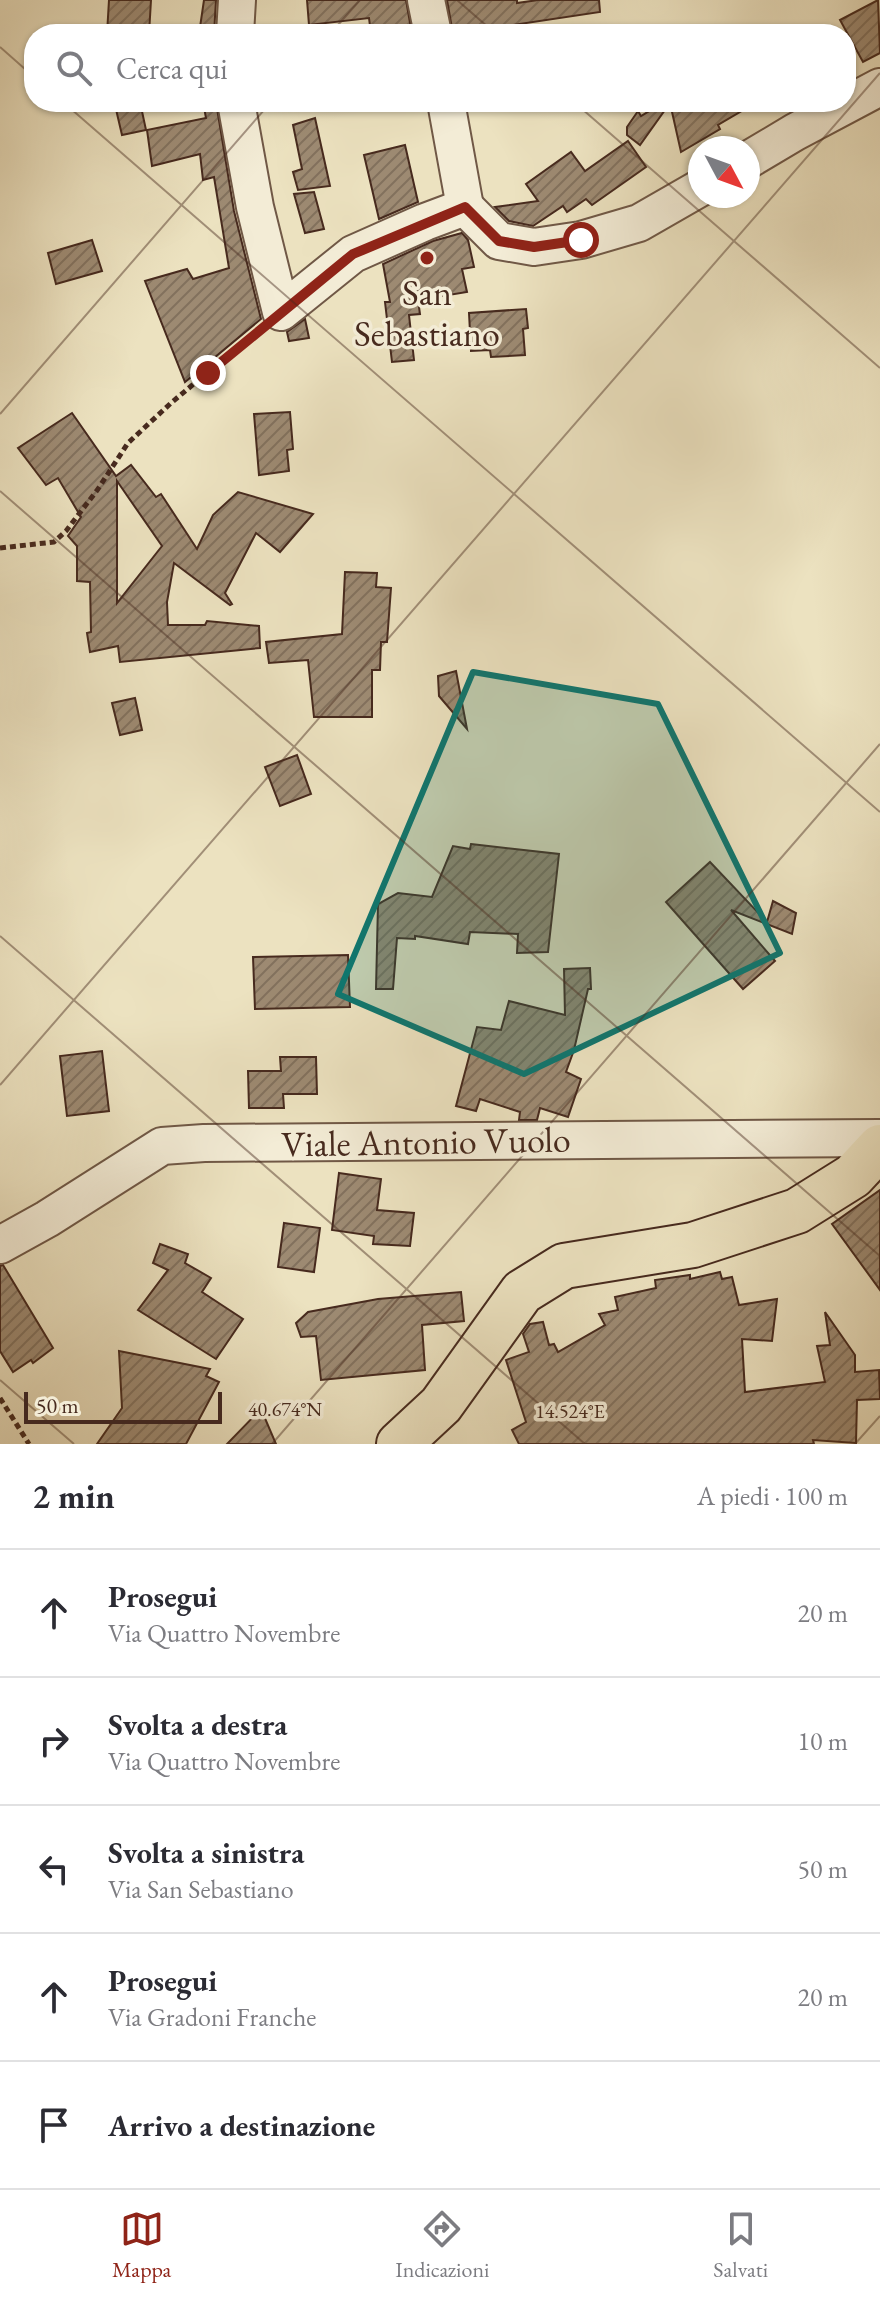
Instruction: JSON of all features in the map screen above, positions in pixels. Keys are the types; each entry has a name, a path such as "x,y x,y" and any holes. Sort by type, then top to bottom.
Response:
{"main road":[{"path":"399,1444 441,1405 522,1292 564,1266 693,1245 797,1211 853,1176 880,1147"}],"street":[{"path":"236,24 237,0"},
{"path":"426,0 431,24"},
{"path":"856,100 880,87"},
{"path":"238,112 255,207 281,312 353,254 465,207"},
{"path":"448,112 465,207 499,241 534,247 581,240 639,223 688,195"},
{"path":"760,153 833,112"},
{"name":"Viale Antonio Vuolo","path":"0,1245 162,1146 880,1138"}],"path":[{"path":"0,548 54,542 90,500 128,443 171,403 281,312"},
{"path":"0,1398 29,1444"}],"highlighted area":[{"path":"473,672 658,704 780,953 524,1074 338,994"}],"building":[{"path":"109,0 151,0 150,24 108,24"},
{"path":"204,0 216,0 215,24 200,24"},
{"path":"307,0 406,0 410,24 370,24 369,18 309,24"},
{"path":"447,0 517,0 517,3 599,0 600,12 520,24 451,24"},
{"path":"878,0 880,53 863,62 856,49 856,24 842,24 840,20"},
{"path":"117,112 142,112 146,130 122,135"},
{"path":"205,112 218,112 234,211 261,319 185,382 145,281 187,269 193,279 229,268 214,177 203,180 200,154 152,166 147,130 206,118"},
{"path":"639,112 641,116 648,112 664,112 640,145 627,135 627,127"},
{"path":"672,112 740,112 718,125 720,129 708,136 688,136 688,148 681,152"},
{"path":"315,118 330,186 298,190 293,172 302,169 293,125"},
{"path":"628,141 646,167 592,205 586,199 567,212 563,206 533,226 509,221 495,207 538,201 526,184 571,152 585,171"},
{"path":"405,145 418,202 379,219 364,155"},
{"path":"314,192 324,229 305,233 294,194"},
{"name":"San Sebastiano","path":"462,233 468,240 474,267 462,269 467,292 418,300 420,314 409,315 414,360 392,362 385,302 390,302 383,264 433,241"},
{"path":"92,240 102,271 56,284 48,253"},
{"path":"526,309 528,328 523,329 525,355 491,357 490,350 471,351 469,313"},
{"path":"305,319 309,338 289,341 287,332"},
{"path":"290,412 293,449 287,450 289,471 259,475 254,414"},
{"path":"72,413 116,476 131,465 156,497 161,494 197,549 213,515 238,492 313,514 280,552 256,533 225,593 230,605 174,563 167,602 168,625 205,625 207,621 259,626 260,648 120,662 118,646 90,652 87,633 91,632 90,582 77,581 77,546 68,536 81,517 58,478 46,485 18,448","holes":["117,481 162,546 117,603"]},
{"path":"345,572 377,573 376,587 391,588 387,642 381,642 380,670 372,670 372,717 314,717 308,660 269,663 266,642 342,634"},
{"path":"456,671 467,729 439,696 438,676"},
{"path":"135,698 142,730 120,735 112,703"},
{"path":"297,755 311,794 280,806 265,767"},
{"path":"471,844 559,854 548,952 517,953 518,934 470,932 468,944 415,936 415,939 397,938 393,989 376,989 378,904 398,893 432,897 453,846 470,849"},
{"path":"710,862 767,922 773,901 796,913 792,934 731,910 775,961 743,989 666,902"},
{"path":"348,955 350,1007 255,1009 253,957"},
{"path":"590,968 591,989 588,989 566,1072 581,1079 568,1117 540,1108 537,1120 519,1120 520,1112 480,1099 476,1111 456,1106 477,1027 501,1030 509,1001 565,1015 564,969"},
{"path":"102,1051 109,1111 67,1116 60,1056"},
{"path":"280,1057 316,1057 317,1094 283,1094 284,1108 249,1108 248,1071 281,1071"},
{"path":"339,1173 381,1179 377,1210 414,1213 410,1246 373,1244 374,1236 332,1230"},
{"path":"880,1190 880,1290 832,1224"},
{"path":"284,1223 320,1228 314,1272 278,1267"},
{"path":"160,1244 188,1254 185,1263 211,1278 202,1292 243,1319 216,1359 138,1310 168,1270 153,1263"},
{"path":"3,1265 53,1348 33,1363 31,1360 13,1372 0,1351 0,1266"},
{"path":"720,1272 722,1279 732,1277 739,1305 777,1299 772,1341 742,1339 745,1392 825,1382 817,1346 830,1345 825,1312 855,1355 855,1372 879,1370 880,1399 857,1400 856,1443 813,1440 814,1444 519,1444 512,1430 526,1422 506,1360 529,1352 523,1334 530,1324 543,1322 549,1345 554,1344 558,1352 605,1325 599,1314 618,1310 615,1297 656,1288 655,1280 690,1275 690,1279"},
{"path":"461,1292 464,1321 422,1325 425,1370 321,1380 316,1336 301,1337 296,1323 308,1312 378,1299"},
{"path":"119,1351 210,1369 206,1376 219,1382 186,1444 97,1444 122,1408"},
{"path":"261,1409 276,1444 227,1444"}],"place":[{"name":"San Sebastiano","path":"427,258"}],"route":[{"path":"208,373 353,254 465,207 499,241 534,247 581,240"}]}
